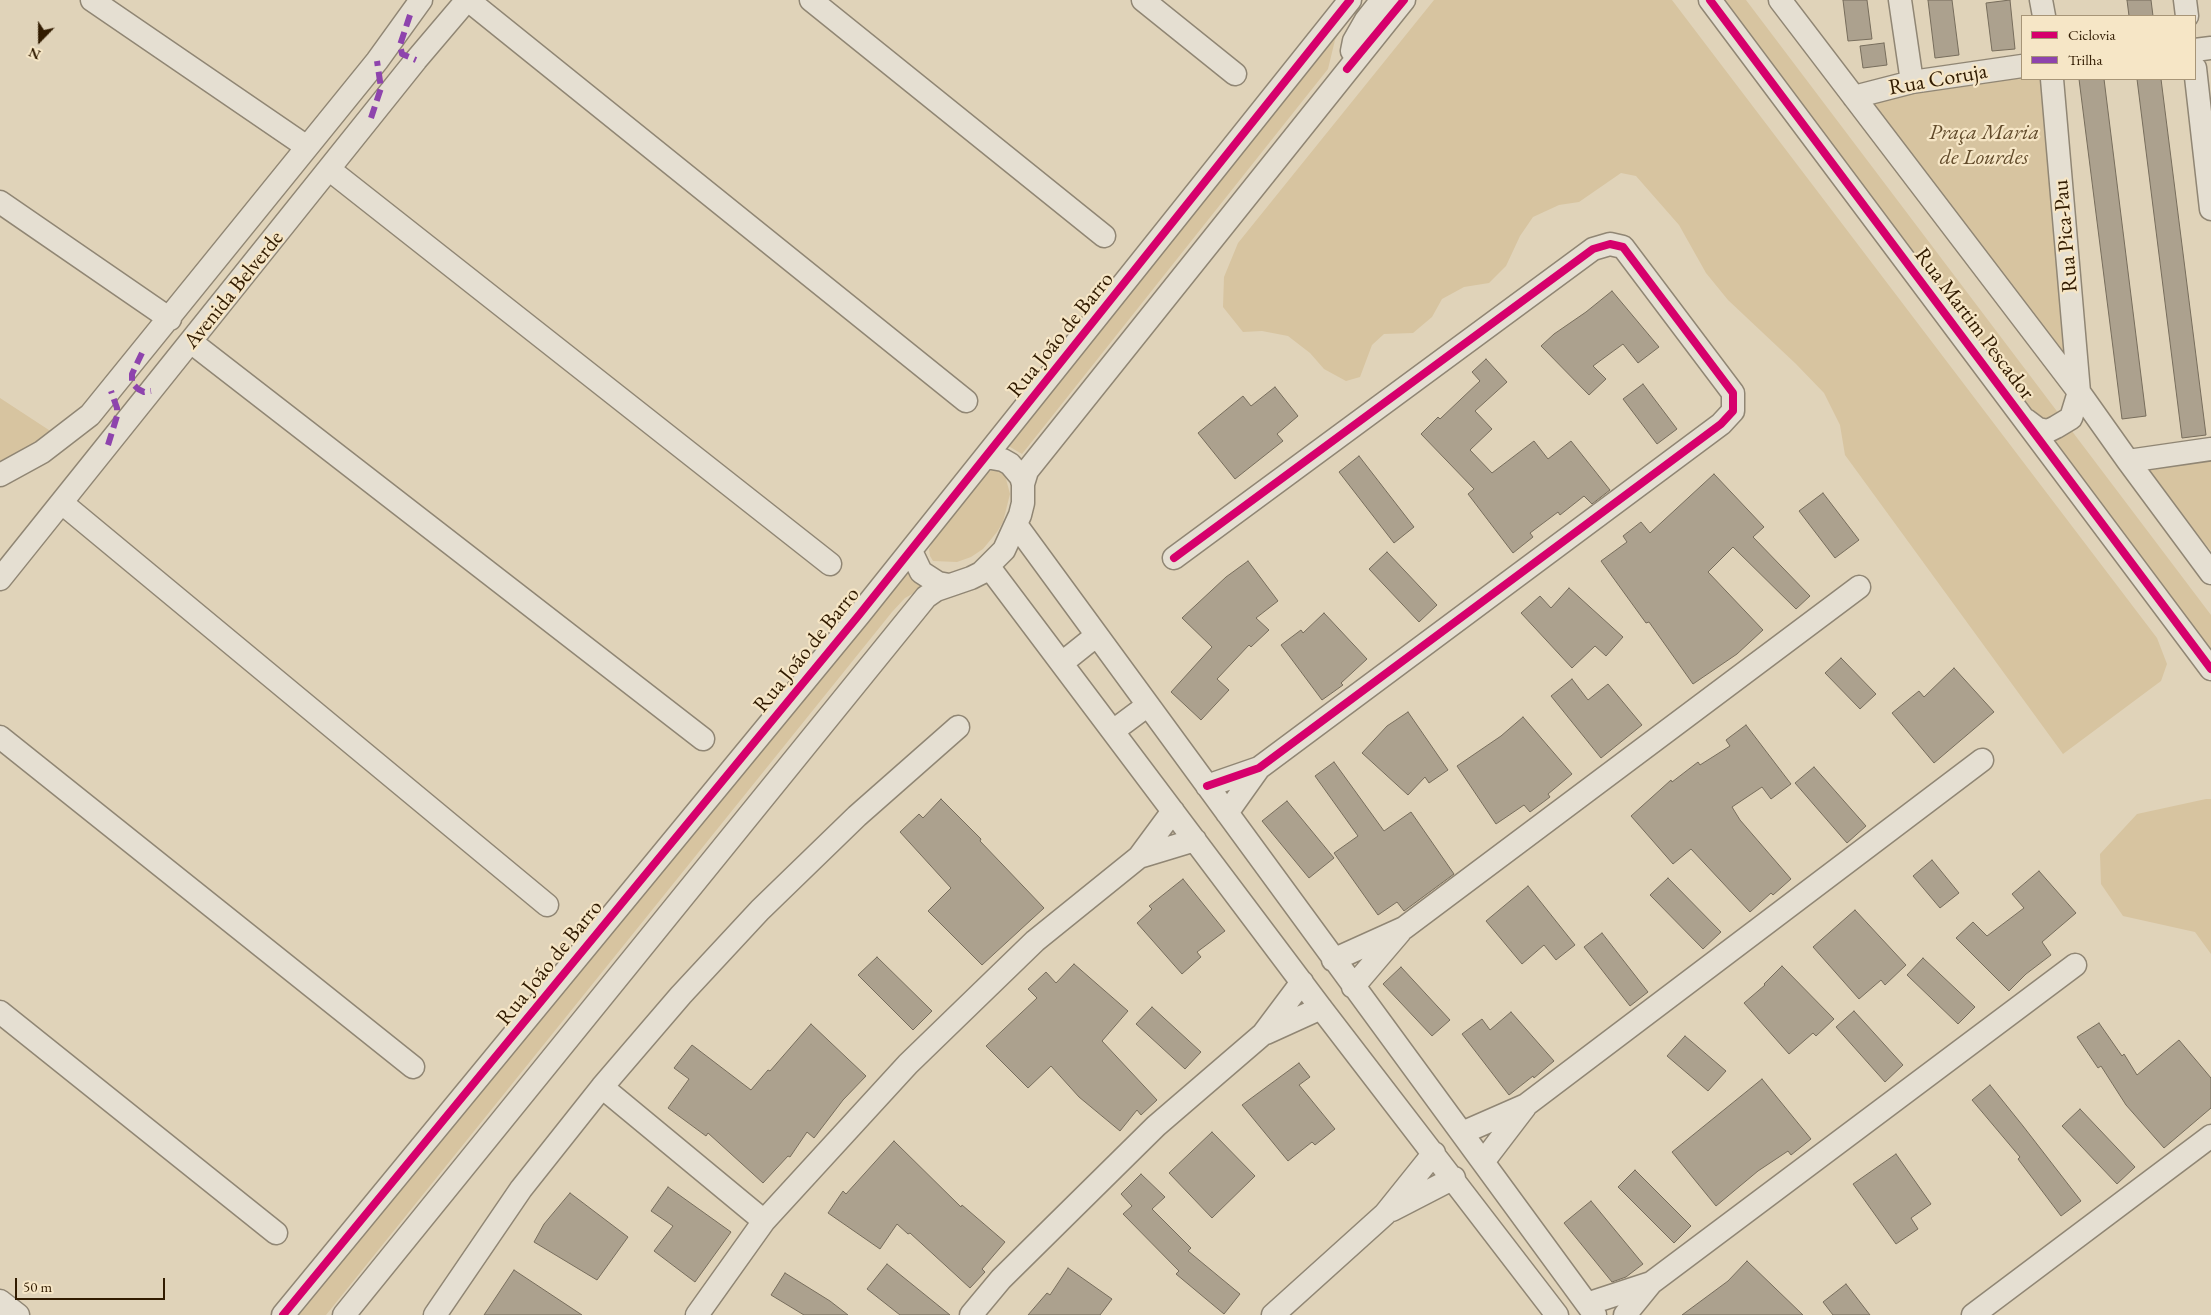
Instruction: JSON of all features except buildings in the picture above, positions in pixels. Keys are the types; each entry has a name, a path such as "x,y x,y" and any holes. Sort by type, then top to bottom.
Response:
{"street":[{"path":"92,0 307,147"},
{"path":"468,0 966,401"},
{"name":"Avenida Belverde","path":"0,579 330,170 416,60 468,0"},
{"path":"811,0 1104,236"},
{"path":"1143,0 1235,74"},
{"name":"Rua João de Barro","path":"283,1315 910,551 1350,0"},
{"path":"1347,69 1354,41 1366,20 1382,0"},
{"path":"1023,484 1027,471 1404,0"},
{"name":"Rua Martim Pescador","path":"1710,0 2211,669"},
{"name":"Rua Martim Pescador","path":"1780,0 2080,392 2128,461 2211,572"},
{"path":"1900,0 1912,82"},
{"path":"2041,0 2044,15"},
{"path":"2185,0 2188,15"},
{"path":"416,7 400,45 402,54 416,60"},
{"name":"Avenida Belverde","path":"0,475 42,452 90,415 170,319 377,62 416,7"},
{"path":"2196,50 2211,48"},
{"path":"371,118 381,88 377,62"},
{"name":"Rua Coruja","path":"1854,97 1912,82 2021,66"},
{"path":"2196,77 2211,209"},
{"name":"Rua Pica-Pau","path":"2052,80 2080,392"},
{"path":"330,170 830,564"},
{"path":"0,202 170,319"},
{"path":"1174,558 1593,249 1610,244 1623,248 1733,393 1733,411 1721,424 1259,768 1226,813"},
{"path":"191,342 703,739"},
{"path":"142,353 132,374 132,383 144,392 151,391"},
{"path":"108,445 117,416 117,408 111,391"},
{"path":"2022,417 2038,430 2048,430 2056,427 2071,418 2080,392"},
{"path":"2128,461 2211,449"},
{"path":"344,1315 926,597 936,590 971,578 989,567 1004,550 1017,526 1023,503 1023,484 1021,477 1010,464 1003,460 986,457"},
{"path":"62,503 546,906"},
{"path":"1017,526 1353,987 1409,1060 1591,1309 1651,1283 2076,965"},
{"path":"910,551 921,572 938,583 949,585"},
{"path":"989,567 1194,840 1557,1315"},
{"path":"1334,960 1404,928 1859,587"},
{"path":"1062,663 1097,635"},
{"path":"1113,731 1148,705"},
{"path":"435,1315 521,1189 602,1087 682,995 760,910 857,816 958,727"},
{"path":"0,737 413,1067"},
{"path":"1462,1133 1526,1105 1982,760"},
{"path":"1207,786 1259,768"},
{"path":"697,1315 764,1221 908,1064 1035,942 1139,857 1173,811"},
{"path":"1139,857 1194,840"},
{"path":"1353,987 1404,928"},
{"path":"971,1315 1001,1279 1156,1126 1263,1034 1302,982"},
{"path":"1263,1034 1322,1008"},
{"path":"0,1012 276,1232"},
{"path":"1380,1083 1409,1060"},
{"path":"602,1087 764,1221"},
{"path":"1483,1162 1526,1105"},
{"path":"1973,1315 2211,1136"},
{"path":"1274,1315 1385,1214 1434,1153"},
{"path":"1385,1214 1454,1178"},
{"path":"1626,1315 1651,1283"},
{"path":"0,1301 18,1315"}],"green space":[{"path":"1357,0 1363,0 1346,21 1335,40 1328,69 1022,454 1005,444"},
{"path":"1434,0 1672,0 2157,638 2167,664 2161,681 2063,754 1845,455 1840,425 1824,393 1728,300 1706,273 1679,225 1636,176 1621,173 1579,202 1559,205 1533,217 1520,236 1506,266 1489,283 1464,287 1442,299 1432,317 1413,333 1384,334 1372,345 1360,377 1346,381 1324,369 1310,353 1288,336 1262,331 1243,332 1223,307 1224,277 1238,243"},
{"path":"1722,0 1746,0 2211,615 2211,658"},
{"name":"Praça Maria de Lourdes","path":"2021,68 2021,80 2050,80 2077,387 1856,99"},
{"path":"0,398 55,434 0,461"},
{"path":"2211,459 2211,551 2143,469"},
{"path":"995,468 1005,475 1010,494 1003,522 997,532 983,549 971,557 957,562 933,561 929,549 933,541 985,475"},
{"path":"905,570 925,587 905,598 892,612 326,1315 295,1315"},
{"path":"2211,799 2211,954 2195,932 2123,916 2101,884 2100,854 2137,814"}],"marked path":[{"path":"410,15 400,45 402,54 416,60"},
{"path":"371,118 381,88 377,61"},
{"path":"142,353 132,374 132,383 144,392 151,391"},
{"path":"108,445 117,416 117,408 111,391"}],"cycle path":[{"path":"283,1315 859,615 1350,0"},
{"path":"1347,69 1404,0"},
{"path":"1710,0 2211,669"},
{"path":"1174,558 1593,249 1610,244 1623,247 1733,393 1733,411 1721,424 1259,768 1207,786"}]}
